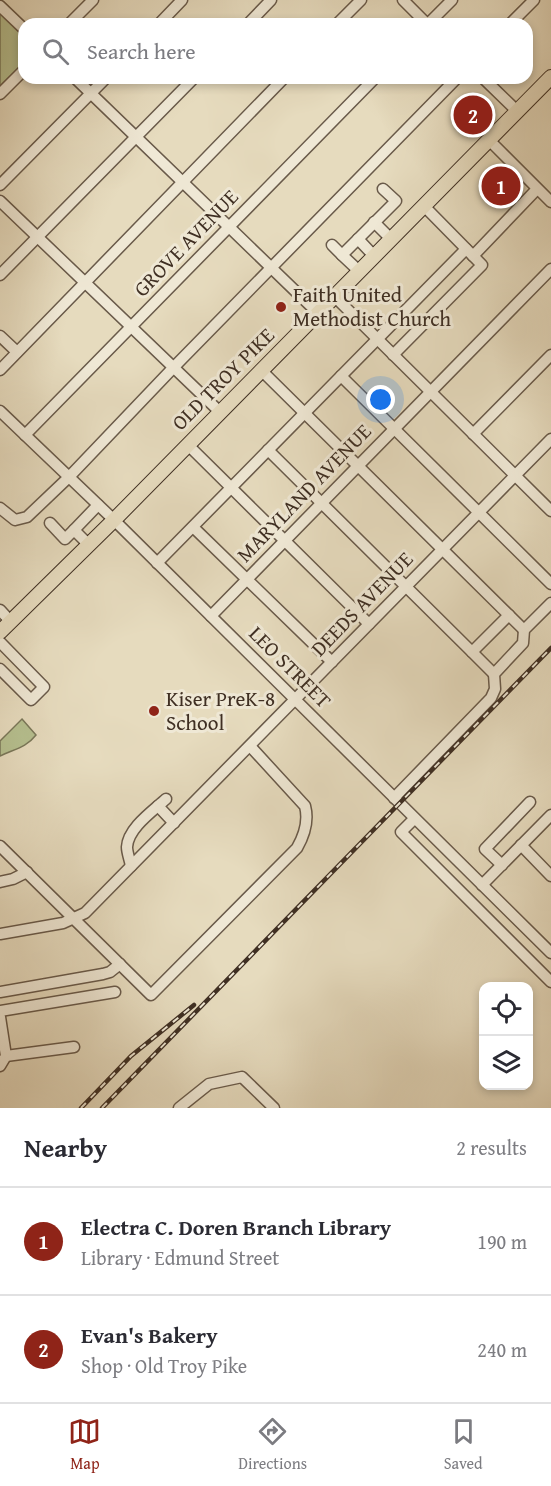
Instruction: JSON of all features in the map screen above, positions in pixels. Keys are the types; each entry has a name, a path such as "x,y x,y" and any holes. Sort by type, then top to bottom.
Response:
{"main road":[{"name":"OLD TROY PIKE","path":"0,632 114,520 551,77"}],"street":[{"path":"7,0 0,6 18,23"},
{"path":"75,18 93,0"},
{"path":"165,18 182,0"},
{"path":"254,18 271,0"},
{"path":"343,18 360,0"},
{"path":"403,0 422,18"},
{"path":"434,18 452,0"},
{"path":"516,18 534,0"},
{"path":"0,94 18,76"},
{"path":"81,84 318,313"},
{"path":"0,185 100,84"},
{"path":"0,275 188,84"},
{"path":"0,370 278,84"},
{"name":"GROVE AVENUE","path":"25,435 369,84"},
{"path":"0,508 15,520 27,517 69,477 451,84"},
{"path":"489,84 517,111"},
{"path":"489,140 551,202"},
{"path":"342,255 396,201 383,189"},
{"path":"157,563 377,339 537,189"},
{"path":"0,201 220,412"},
{"path":"393,355 482,265 424,206"},
{"path":"374,222 391,239"},
{"path":"358,239 374,256"},
{"path":"332,245 359,271"},
{"name":"MARYLAND AVENUE","path":"211,616 551,269"},
{"path":"334,296 551,511"},
{"path":"0,336 17,352"},
{"path":"473,434 551,355"},
{"path":"261,370 524,630"},
{"path":"341,376 551,584"},
{"name":"LEO STREET","path":"0,411 114,520 551,953"},
{"name":"DEEDS AVENUE","path":"0,934 63,923 84,913 551,439"},
{"path":"188,445 369,624"},
{"path":"268,450 494,674 495,689 491,698 394,798"},
{"path":"50,523 65,538 98,505"},
{"path":"193,527 332,662"},
{"path":"74,530 89,545"},
{"path":"494,674 523,643 524,630 551,603"},
{"path":"0,610 11,622"},
{"path":"472,652 509,615"},
{"path":"0,642 44,687 31,700 0,669"},
{"path":"0,846 152,995 297,848 304,836 307,814 304,806 250,746"},
{"path":"502,865 485,849 530,802"},
{"path":"131,866 127,849 134,830 162,803 174,823"},
{"path":"482,885 551,815"},
{"path":"414,819 401,832 551,982"},
{"path":"521,845 551,876"},
{"path":"0,882 27,872"},
{"path":"518,949 532,934"},
{"path":"0,992 103,974 120,964"},
{"path":"0,1011 115,992"},
{"path":"0,1017 6,1056 0,1066"},
{"path":"6,1056 74,1047"},
{"path":"179,1108 209,1084 242,1077 274,1108"}],"green space":[{"path":"0,6 18,23 18,76 0,94"},
{"path":"22,719 36,735 24,746 0,756 0,741"}],"railway":[{"path":"102,1108 551,648"},
{"path":"81,1108 131,1056 194,1005"}],"place":[{"name":"Evan's Bakery","path":"473,115"},
{"name":"Electra C. Doren Branch Library","path":"501,186"},
{"name":"Faith United Methodist Church","path":"281,307"},
{"name":"Kiser PreK-8 School","path":"154,711"}]}
